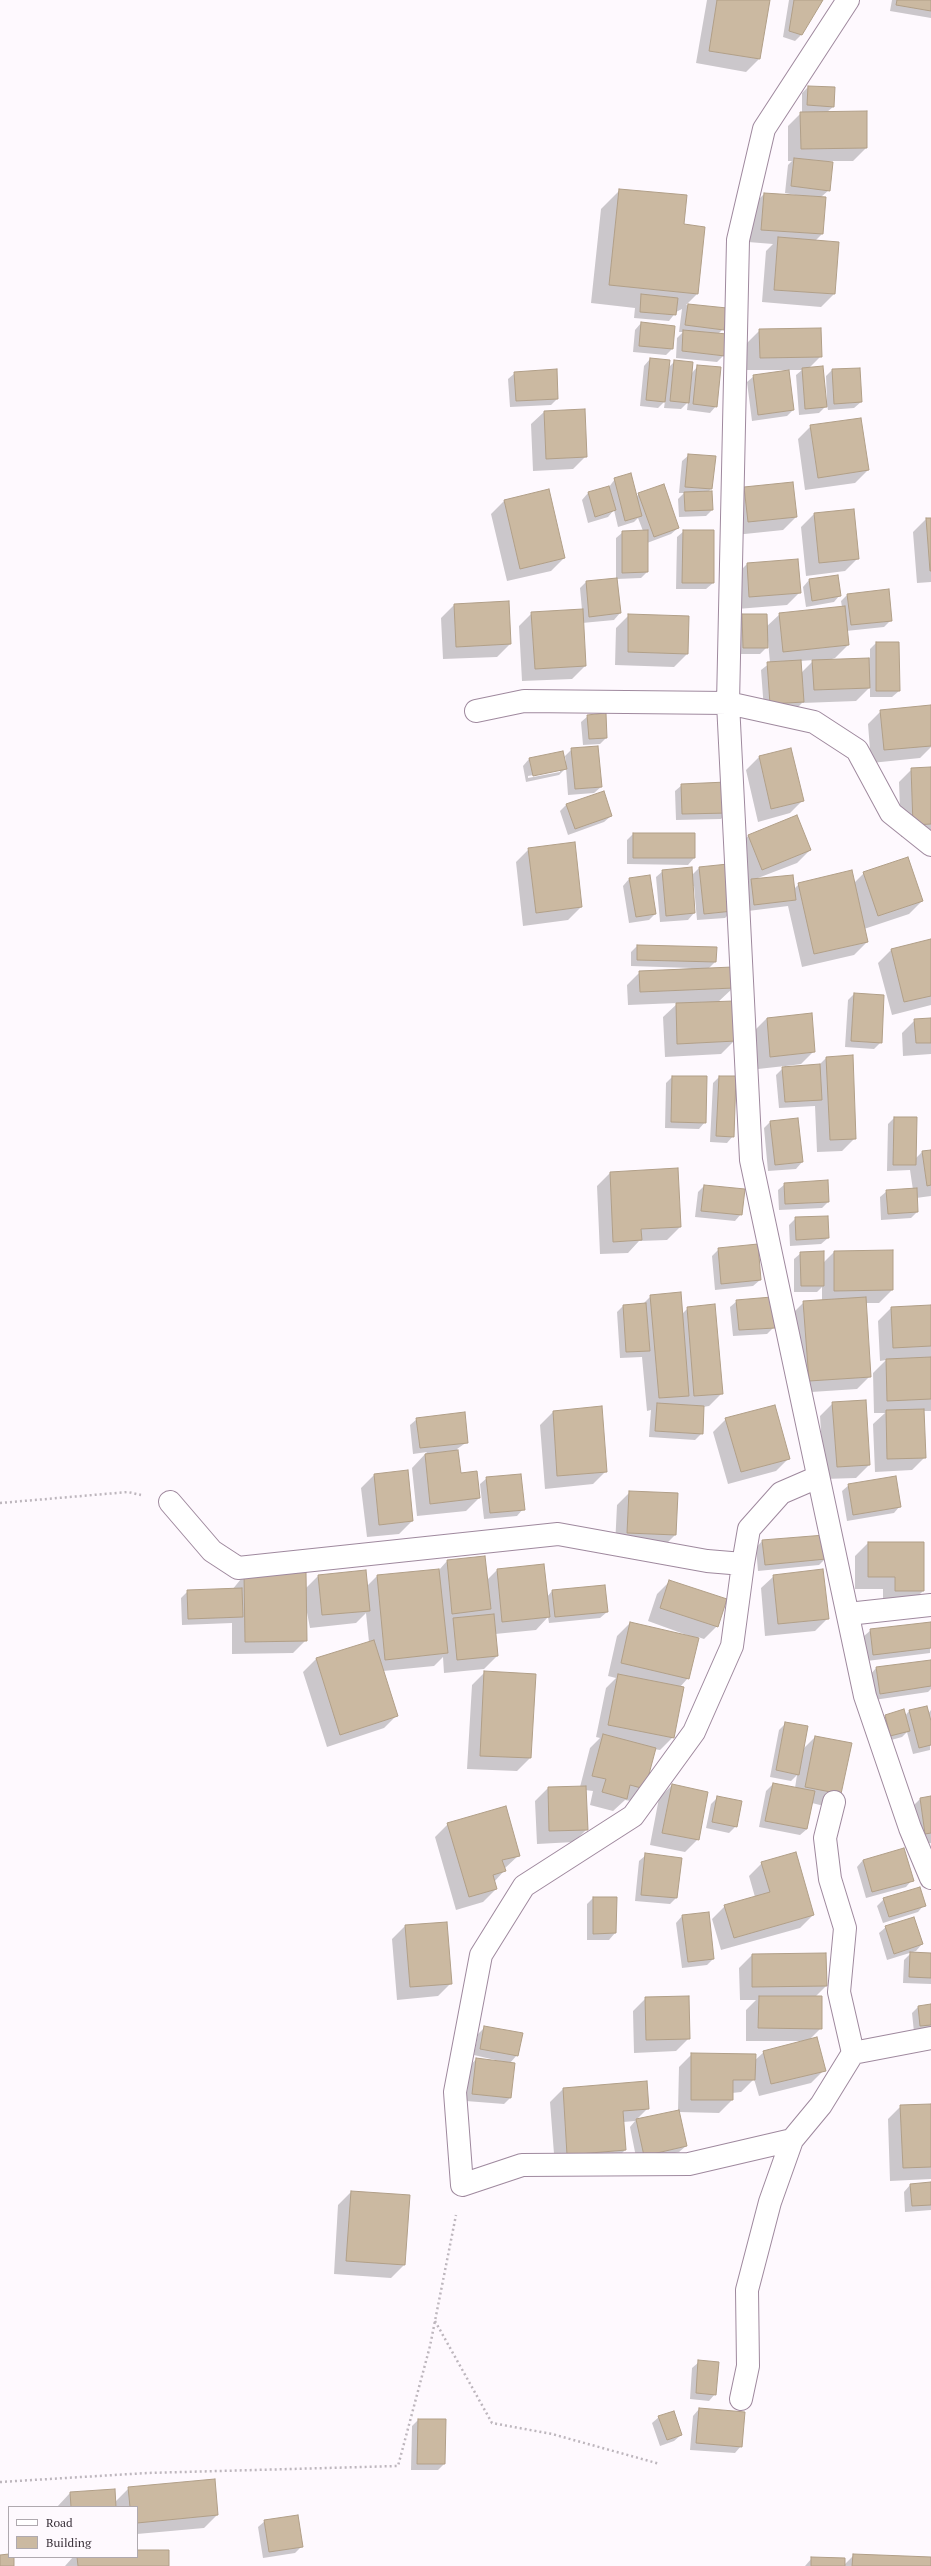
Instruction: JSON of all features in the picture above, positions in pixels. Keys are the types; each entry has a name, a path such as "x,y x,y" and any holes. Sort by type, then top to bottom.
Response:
{"street":[{"path":"848,0 764,129 738,240 728,703 751,1160 865,1696 910,1828 931,1878"},
{"path":"476,711 524,701 728,703 814,722 857,750 891,814 931,845"},
{"path":"792,2140 690,2164 522,2164 462,2185 455,2092 481,1955 524,1886 633,1816 694,1732 732,1646 742,1564 749,1529 781,1493 818,1477"},
{"path":"170,1502 212,1551 238,1568 558,1534 707,1561 742,1564"},
{"path":"848,1614 931,1605"},
{"path":"741,2399 748,2366 746,2290 770,2202 792,2140 821,2106 853,2053 839,1992 845,1928 830,1879 825,1838 834,1802"},
{"path":"853,2053 931,2038"}],"path":[{"path":"0,1504 128,1492 170,1502"},
{"path":"0,2482 147,2473 398,2466 435,2320 462,2185"},
{"path":"435,2320 492,2423 552,2434 660,2464"}],"building":[{"path":"717,0 770,0 760,59 709,51"},
{"path":"794,0 823,0 802,35 789,31"},
{"path":"897,0 931,0 931,11 896,5"},
{"path":"808,86 835,87 834,107 807,105"},
{"path":"867,111 867,148 801,149 800,112"},
{"path":"794,158 833,162 830,191 791,186"},
{"path":"619,189 687,195 684,224 705,227 698,294 609,285"},
{"path":"764,193 826,197 823,234 761,230"},
{"path":"778,237 839,242 835,294 774,290"},
{"path":"641,294 678,298 676,315 640,312"},
{"path":"688,304 727,308 724,330 685,325"},
{"path":"641,322 675,326 673,349 639,346"},
{"path":"821,328 822,357 760,358 759,329"},
{"path":"683,330 727,334 725,356 682,351"},
{"path":"650,358 670,360 665,402 646,400"},
{"path":"674,360 693,362 689,403 670,401"},
{"path":"697,365 721,367 717,407 693,404"},
{"path":"823,366 827,407 805,409 802,368"},
{"path":"860,368 862,402 834,404 832,369"},
{"path":"557,369 558,399 516,401 514,372"},
{"path":"789,370 794,410 758,415 753,375"},
{"path":"585,409 587,457 546,459 544,411"},
{"path":"861,418 869,470 818,478 810,425"},
{"path":"688,454 716,456 712,489 685,487"},
{"path":"631,473 642,516 625,521 614,478"},
{"path":"793,482 797,517 748,522 744,487"},
{"path":"664,484 679,528 654,537 638,493"},
{"path":"609,486 616,510 595,517 588,492"},
{"path":"549,489 565,558 520,569 504,500"},
{"path":"712,491 713,510 685,511 684,492"},
{"path":"854,509 859,559 819,563 814,513"},
{"path":"926,518 931,518 931,571 930,571"},
{"path":"648,530 648,572 622,573 622,531"},
{"path":"683,530 714,530 714,583 682,583"},
{"path":"798,559 801,593 749,597 747,563"},
{"path":"838,575 841,596 812,601 809,579"},
{"path":"617,578 621,613 589,617 586,581"},
{"path":"889,589 892,621 851,625 847,594"},
{"path":"509,601 511,644 456,647 454,604"},
{"path":"845,606 849,645 783,652 779,613"},
{"path":"583,609 586,666 535,669 531,612"},
{"path":"628,614 689,616 688,654 628,652"},
{"path":"742,614 767,614 768,648 743,648"},
{"path":"876,642 899,642 900,691 876,691"},
{"path":"869,658 870,688 814,690 812,660"},
{"path":"801,660 804,702 770,704 767,662"},
{"path":"931,705 931,746 884,750 880,710"},
{"path":"606,713 607,738 589,739 587,715"},
{"path":"598,746 602,787 575,789 571,748"},
{"path":"791,748 804,801 771,809 759,756"},
{"path":"563,751 567,769 533,776 529,758"},
{"path":"931,767 931,824 913,825 911,768"},
{"path":"727,782 729,813 682,814 681,784"},
{"path":"604,791 612,816 575,829 566,804"},
{"path":"797,815 811,850 762,870 748,835"},
{"path":"633,833 695,833 695,858 633,858"},
{"path":"575,842 582,907 536,913 528,848"},
{"path":"908,857 923,901 878,916 863,872"},
{"path":"728,864 733,911 704,914 699,867"},
{"path":"692,867 695,913 666,916 662,870"},
{"path":"852,870 868,942 814,954 798,883"},
{"path":"650,875 656,914 636,917 629,878"},
{"path":"793,875 796,900 754,905 751,879"},
{"path":"931,939 931,996 904,1002 891,949"},
{"path":"637,945 717,947 716,962 637,960"},
{"path":"733,967 734,988 640,992 639,971"},
{"path":"854,993 884,995 882,1043 851,1041"},
{"path":"734,1001 736,1041 677,1044 676,1003"},
{"path":"812,1013 815,1052 770,1057 767,1018"},
{"path":"931,1018 931,1043 916,1043 914,1019"},
{"path":"853,1055 856,1139 830,1140 826,1057"},
{"path":"820,1064 822,1100 785,1102 782,1067"},
{"path":"672,1076 707,1076 706,1123 671,1122"},
{"path":"719,1076 736,1076 734,1137 716,1136"},
{"path":"894,1117 917,1117 916,1165 893,1165"},
{"path":"798,1118 803,1162 775,1165 770,1121"},
{"path":"931,1150 931,1185 927,1186 922,1151"},
{"path":"678,1168 681,1227 641,1229 642,1240 613,1242 610,1172"},
{"path":"828,1180 829,1202 785,1204 784,1183"},
{"path":"704,1185 745,1189 742,1215 701,1211"},
{"path":"917,1188 918,1212 888,1214 886,1190"},
{"path":"828,1216 829,1238 796,1240 795,1217"},
{"path":"758,1244 761,1280 721,1284 718,1248"},
{"path":"893,1250 893,1290 834,1291 834,1251"},
{"path":"824,1251 824,1286 801,1286 800,1252"},
{"path":"681,1292 689,1396 659,1398 650,1295"},
{"path":"772,1297 775,1328 739,1330 736,1300"},
{"path":"866,1297 871,1377 809,1381 803,1301"},
{"path":"646,1303 650,1351 626,1352 623,1305"},
{"path":"715,1304 723,1394 694,1396 687,1307"},
{"path":"931,1305 931,1346 893,1348 891,1307"},
{"path":"931,1357 931,1399 887,1401 886,1359"},
{"path":"866,1400 870,1465 837,1467 832,1402"},
{"path":"657,1403 704,1406 703,1434 655,1431"},
{"path":"775,1405 790,1459 741,1472 725,1418"},
{"path":"602,1406 607,1472 557,1476 553,1411"},
{"path":"924,1409 926,1458 887,1459 886,1410"},
{"path":"465,1412 468,1443 420,1448 416,1418"},
{"path":"458,1450 461,1473 477,1471 480,1498 430,1504 425,1454"},
{"path":"408,1470 413,1521 379,1525 374,1474"},
{"path":"521,1474 525,1510 490,1513 486,1477"},
{"path":"896,1476 901,1507 853,1515 848,1484"},
{"path":"629,1491 678,1493 676,1535 627,1533"},
{"path":"825,1535 826,1559 765,1565 762,1540"},
{"path":"868,1542 924,1542 924,1591 895,1591 895,1577 868,1577"},
{"path":"485,1556 491,1609 452,1614 447,1560"},
{"path":"544,1564 550,1617 502,1622 497,1569"},
{"path":"439,1569 448,1653 385,1660 377,1575"},
{"path":"823,1569 829,1619 778,1624 773,1575"},
{"path":"366,1570 370,1611 322,1615 318,1575"},
{"path":"306,1572 307,1641 245,1642 244,1573"},
{"path":"669,1580 727,1599 718,1627 660,1608"},
{"path":"605,1585 608,1612 555,1617 552,1590"},
{"path":"242,1588 243,1617 188,1619 187,1590"},
{"path":"494,1614 498,1656 457,1660 453,1618"},
{"path":"630,1622 699,1638 689,1679 621,1663"},
{"path":"931,1622 931,1648 873,1655 870,1629"},
{"path":"374,1640 398,1716 340,1735 316,1658"},
{"path":"931,1660 931,1686 880,1694 876,1667"},
{"path":"484,1671 536,1674 531,1758 480,1756"},
{"path":"618,1674 684,1687 674,1738 608,1725"},
{"path":"927,1706 931,1721 931,1745 919,1748 909,1710"},
{"path":"904,1709 910,1731 890,1736 885,1715"},
{"path":"785,1722 808,1726 799,1775 776,1770"},
{"path":"603,1734 656,1748 645,1789 630,1785 627,1799 602,1792 606,1779 592,1776"},
{"path":"815,1736 852,1743 841,1794 805,1787"},
{"path":"773,1783 815,1791 807,1829 765,1821"},
{"path":"672,1784 708,1792 699,1840 662,1833"},
{"path":"586,1786 588,1830 549,1831 548,1787"},
{"path":"717,1796 742,1801 737,1827 712,1822"},
{"path":"931,1796 931,1833 925,1834 920,1798"},
{"path":"506,1806 520,1856 502,1860 506,1871 493,1875 497,1889 469,1897 447,1823"},
{"path":"904,1848 914,1881 872,1892 863,1860"},
{"path":"796,1852 814,1915 734,1938 724,1905 770,1892 761,1862"},
{"path":"645,1853 682,1858 677,1898 641,1895"},
{"path":"920,1887 926,1906 889,1917 883,1898"},
{"path":"593,1897 617,1897 616,1933 593,1934"},
{"path":"709,1912 714,1959 688,1962 682,1915"},
{"path":"914,1917 923,1944 894,1954 885,1926"},
{"path":"447,1922 452,1984 410,1987 405,1925"},
{"path":"910,1952 931,1953 931,1978 909,1977"},
{"path":"826,1953 827,1986 752,1987 752,1954"},
{"path":"689,1996 690,2039 646,2040 645,1997"},
{"path":"759,1996 822,1996 822,2029 758,2028"},
{"path":"931,2004 931,2025 920,2026 918,2006"},
{"path":"484,2026 523,2033 518,2056 480,2049"},
{"path":"817,2037 826,2071 771,2084 763,2051"},
{"path":"691,2053 756,2054 755,2080 733,2080 733,2100 691,2100"},
{"path":"476,2058 515,2063 511,2098 472,2094"},
{"path":"647,2081 649,2109 623,2111 626,2150 567,2155 563,2088"},
{"path":"931,2104 931,2167 903,2168 900,2105"},
{"path":"679,2110 687,2146 644,2156 636,2119"},
{"path":"931,2182 931,2205 912,2206 910,2184"},
{"path":"351,2191 410,2195 405,2265 346,2261"},
{"path":"698,2360 719,2362 716,2395 696,2393"},
{"path":"699,2408 745,2412 742,2447 696,2443"},
{"path":"674,2411 682,2435 667,2440 658,2416"},
{"path":"418,2419 446,2419 445,2464 417,2464"},
{"path":"215,2479 218,2515 138,2523 138,2506 130,2506 128,2487"},
{"path":"115,2489 116,2506 71,2506 70,2492"},
{"path":"298,2515 303,2547 269,2552 264,2520"},
{"path":"138,2550 169,2550 169,2566 78,2566 77,2558 138,2558"},
{"path":"8,2554 8,2558 14,2558 14,2566 0,2566 0,2555"},
{"path":"853,2554 931,2557 931,2566 852,2566"},
{"path":"811,2557 845,2558 845,2566 811,2566"}]}
